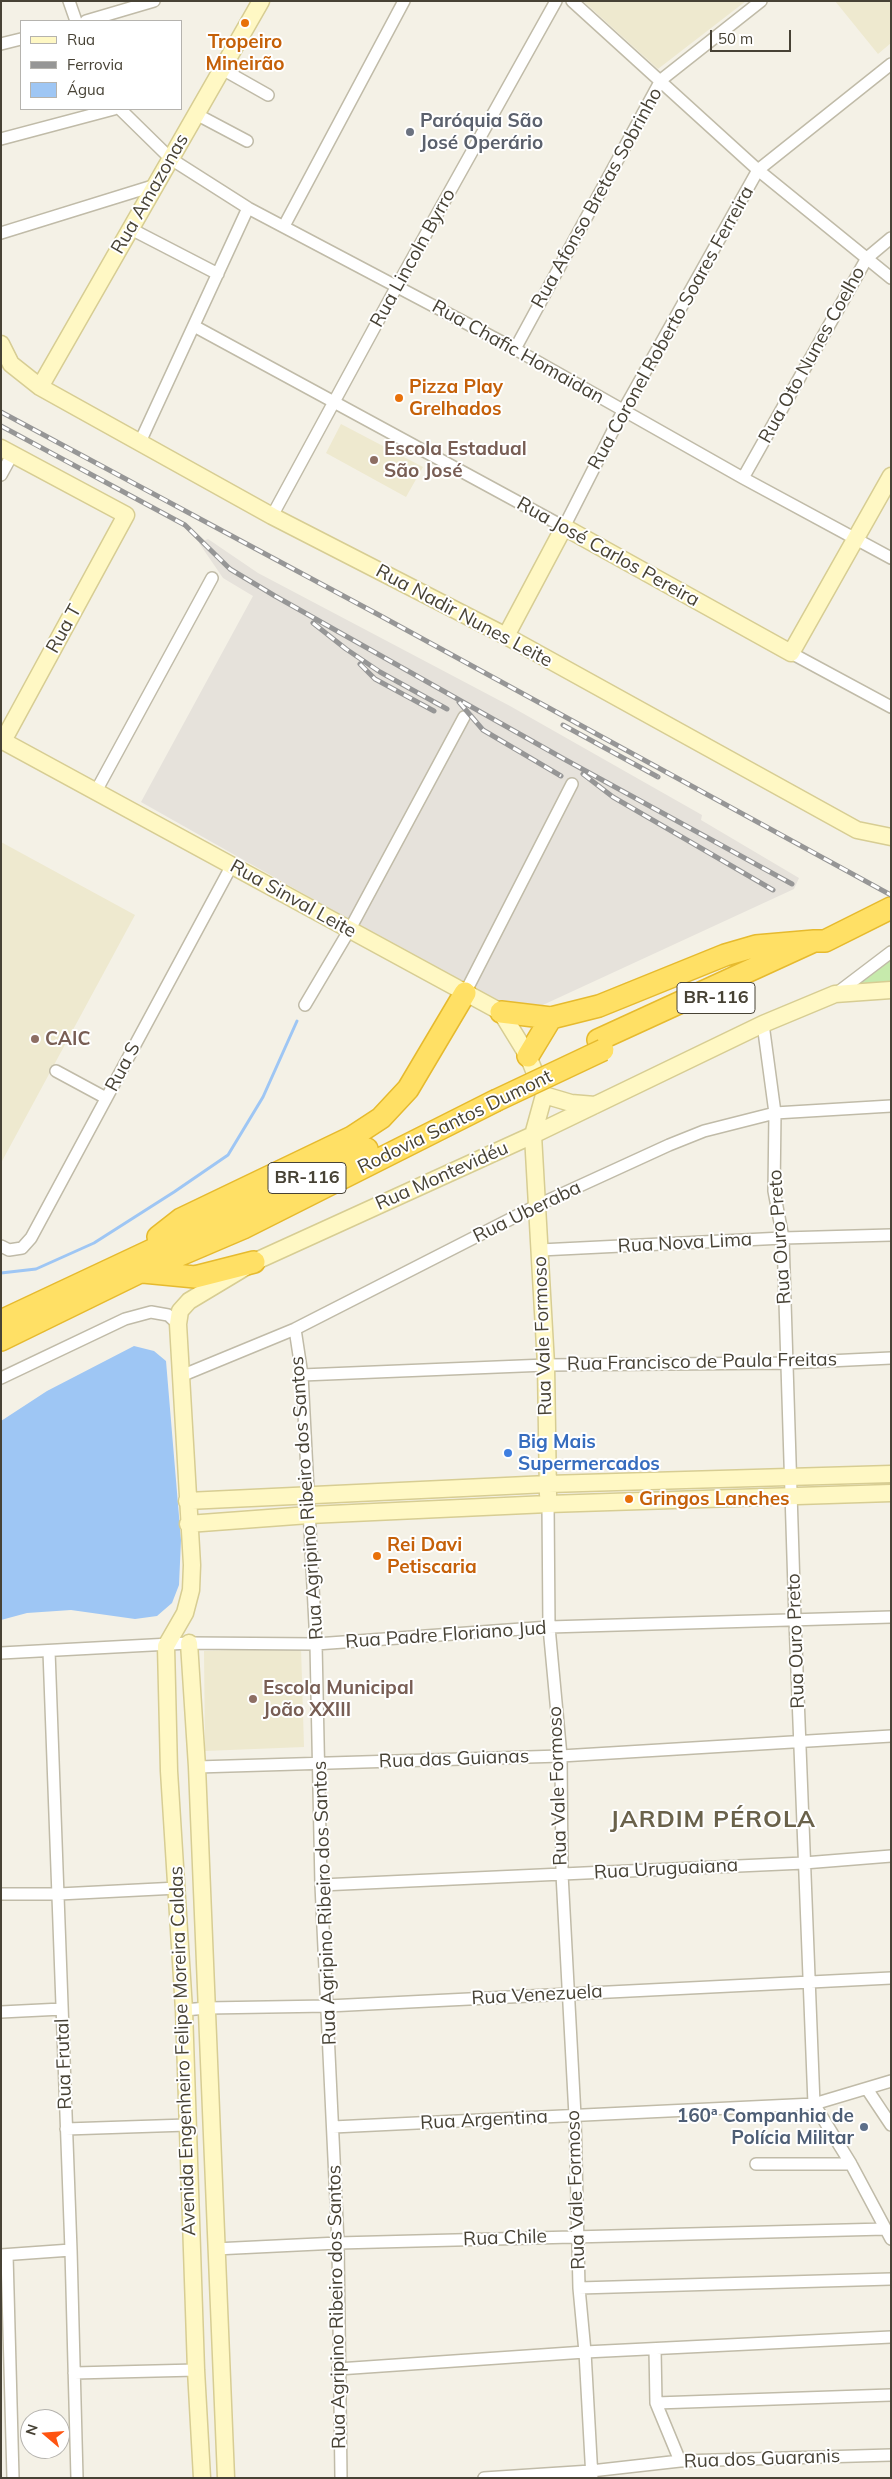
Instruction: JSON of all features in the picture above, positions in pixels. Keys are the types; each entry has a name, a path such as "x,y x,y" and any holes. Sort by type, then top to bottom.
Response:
{"highway":[{"name":"Rodovia Santos Dumont","path":"1,1340 131,1268 600,1045 821,950 820,941 891,908"},
{"path":"501,1012 550,1018 615,1000 725,956 756,946 820,941"},
{"path":"131,1268 182,1219 352,1137 381,1118 408,1089 465,993"},
{"path":"528,1056 550,1018"},
{"name":"Rodovia Santos Dumont","path":"1,1321 131,1268 243,1228 493,1095"},
{"path":"243,1228 235,1238 235,1250 242,1259 254,1262"},
{"path":"131,1268 195,1277 254,1262"}],"street":[{"path":"70,1 76,20"},
{"path":"89,20 154,1"},
{"name":"Rua Amazonas","path":"40,388 260,1"},
{"path":"284,226 404,1"},
{"name":"Rua Lincoln Byrro","path":"272,516 397,286 556,1"},
{"path":"572,1 758,170 891,278"},
{"name":"Rua Afonso Bretas Sobrinho","path":"515,348 661,80 761,1"},
{"path":"1,44 20,39"},
{"name":"Rua Coronel Roberto Soares Ferreira","path":"506,636 623,411 758,170 891,64"},
{"path":"222,69 268,95"},
{"path":"1,139 110,110"},
{"name":"Rua Chafic Homaidan","path":"121,110 171,159 248,208 515,348 623,411 891,558"},
{"path":"196,114 247,141"},
{"path":"1,233 156,185"},
{"path":"140,442 248,208"},
{"path":"131,229 218,274"},
{"name":"Rua Oto Nunes Coelho","path":"743,478 867,258 891,238"},
{"name":"Rua José Carlos Pereira","path":"194,326 891,707"},
{"name":"Rua Nadir Nunes Leite","path":"1,344 11,364 40,388 272,516 506,636 857,830 891,837"},
{"path":"1,475 7,451"},
{"name":"Rua T","path":"2,742 126,515 7,451"},
{"path":"791,652 891,476"},
{"path":"95,793 212,578"},
{"path":"305,1005 350,929 464,717"},
{"name":"Rua Sinval Leite","path":"2,742 501,1012"},
{"path":"465,993 572,784"},
{"name":"Rua S","path":"1,1246 9,1250 22,1248 31,1238 232,865"},
{"name":"Rua Montevidéu","path":"178,1324 180,1311 189,1301 254,1262 533,1135 764,1024 835,994 891,952"},
{"path":"835,994 891,990"},
{"path":"501,1012 528,1056 544,1095 571,1103 595,1105"},
{"name":"Rua Ouro Preto","path":"764,1024 775,1113 774,1191 783,1238 795,1620 814,2104 850,2164 891,2239"},
{"path":"56,1071 106,1098"},
{"name":"Rua Vale Formoso","path":"544,1095 533,1135 546,1365 549,1627 561,1756 566,1993 575,2116 579,2288 585,2352 592,2475"},
{"name":"Rua Uberaba","path":"181,1376 295,1329 538,1205 677,1141 704,1131 775,1113 891,1106"},
{"name":"Rua Nova Lima","path":"540,1250 783,1238 891,1235"},
{"path":"1,1378 125,1319 151,1312 168,1315 178,1324 188,1524 192,1565 191,1590 185,1613 166,1646"},
{"name":"Rua Agripino Ribeiro dos Santos","path":"295,1329 302,1375 316,1644 320,1764 321,1885 338,2243 338,2369 341,2478"},
{"name":"Rua Francisco de Paula Freitas","path":"302,1375 546,1365 786,1363 891,1358"},
{"path":"187,1501 548,1484 891,1474"},
{"path":"188,1524 310,1515 548,1504 891,1494"},
{"name":"Rua Padre Floriano Jud","path":"1,1653 189,1644 316,1644 549,1627 891,1616"},
{"name":"Avenida Engenheiro Felipe Moreira Caldas","path":"178,1627 189,1644 197,1767 226,2478"},
{"name":"Avenida Engenheiro Felipe Moreira Caldas","path":"166,1646 169,1771 178,1888 184,2010 196,2370 202,2478"},
{"name":"Rua Frutal","path":"49,1651 72,2250 77,2478"},
{"name":"Rua das Guianas","path":"197,1767 561,1756 891,1736"},
{"name":"Rua Uruguaiana","path":"321,1885 804,1862 891,1856"},
{"path":"1,1894 59,1894 178,1888"},
{"name":"Rua Venezuela","path":"184,2010 328,2006 891,1978"},
{"path":"1,2012 62,2009"},
{"name":"Rua Argentina","path":"333,2127 814,2104 891,2080"},
{"path":"867,2089 891,2125"},
{"path":"66,2129 187,2125"},
{"path":"756,2164 850,2164"},
{"name":"Rua Chile","path":"216,2249 338,2243 885,2229"},
{"path":"13,2478 4,2255 72,2250"},
{"path":"579,2288 891,2279"},
{"path":"338,2369 585,2352 891,2337"},
{"path":"654,2349 656,2403 680,2461"},
{"path":"74,2373 196,2370"},
{"path":"656,2403 891,2395"},
{"name":"Rua dos Guaranis","path":"484,2478 592,2475 680,2461 891,2455"}],"shaded area":[{"path":"583,1 746,1 658,69"},
{"path":"835,1 891,1 891,43 878,54"},
{"name":"Escola Estadual São José","path":"341,424 423,467 406,497 326,453"},
{"path":"208,539 258,573 510,706 702,815 701,820 799,878 794,889 532,1010 504,1007 141,802 253,596 223,578 199,543"},
{"name":"CAIC","path":"1,842 135,915 1,1163"},
{"name":"Escola Municipal João XXIII","path":"301,1647 304,1747 205,1751 204,1651"}],"green space":[{"path":"891,956 891,985 847,989"}],"water":[{"path":"134,1346 154,1351 166,1361 181,1540 179,1585 172,1603 157,1616 135,1619 71,1610 27,1613 1,1620 1,1421 47,1391"}],"waterway":[{"path":"1,1273 36,1269 94,1243 228,1155 263,1097 297,1021"}],"railway":[{"path":"1,412 379,615 891,895"},
{"path":"1,426 185,525 230,569 275,596 564,759 792,884"},
{"path":"313,623 346,649 380,672 447,709"},
{"path":"360,664 375,679 434,711"},
{"path":"459,702 483,730 561,776"},
{"path":"563,725 658,777"},
{"path":"583,774 613,797 773,890"}],"place":[{"name":"Tropeiro Mineirão","path":"245,23"},
{"name":"Paróquia São José Operário","path":"410,132"},
{"name":"Pizza Play Grelhados","path":"399,398"},
{"name":"Escola Estadual São José","path":"374,460"},
{"name":"CAIC","path":"35,1039"},
{"name":"Big Mais Supermercados","path":"508,1453"},
{"name":"Gringos Lanches","path":"629,1499"},
{"name":"Rei Davi Petiscaria","path":"377,1556"},
{"name":"Escola Municipal João XXIII","path":"253,1699"},
{"name":"160ª Companhia de Polícia Militar","path":"864,2127"}],"district":[{"name":"JARDIM PÉROLA","path":"713,1820"}]}
